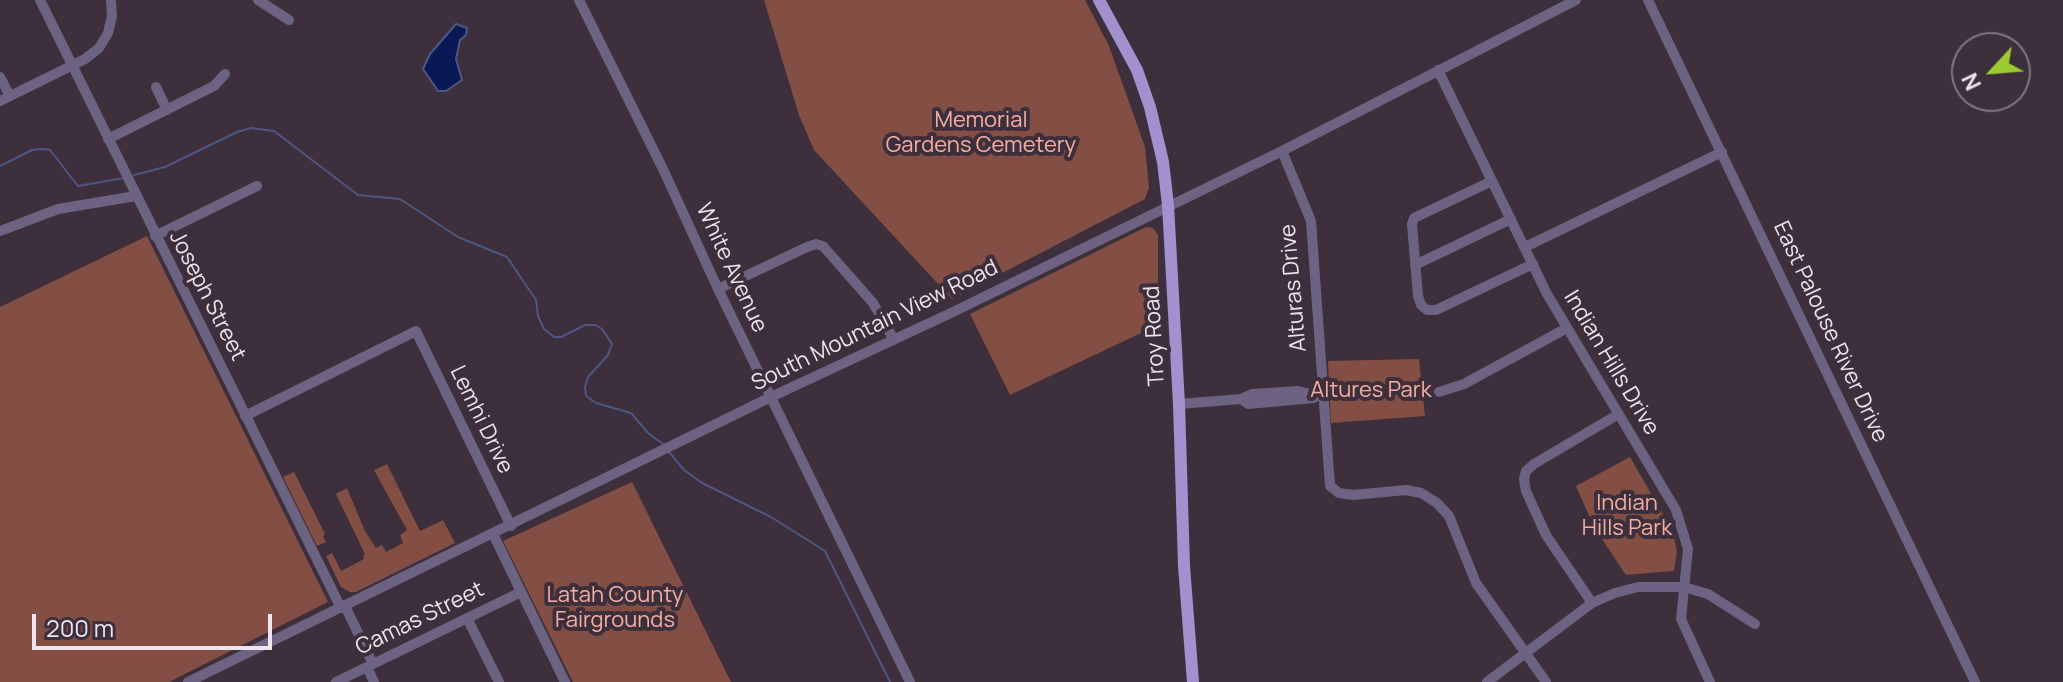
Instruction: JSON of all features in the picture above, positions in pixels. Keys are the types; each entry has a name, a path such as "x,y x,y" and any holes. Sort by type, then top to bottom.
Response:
{"main road":[{"name":"Troy Road","path":"1099,0 1144,88 1157,136 1168,205 1184,566 1193,682"}],"street":[{"name":"Joseph Street","path":"40,0 155,236 343,607 370,665 374,682"},
{"path":"0,77 5,99 99,48 108,33 112,16 111,0"},
{"path":"258,0 289,20"},
{"name":"White Avenue","path":"579,0 910,682"},
{"name":"South Mountain View Road","path":"188,682 1282,151 1576,0"},
{"name":"East Palouse River Drive","path":"1648,0 1975,682"},
{"name":"Indian Hills Drive","path":"1438,70 1567,328 1676,510 1688,549 1681,619 1710,682"},
{"path":"108,139 214,86 225,74"},
{"path":"156,87 167,110"},
{"name":"Alturas Drive","path":"1282,151 1311,221 1330,486 1339,493 1353,495 1406,490 1421,493 1437,503 1449,516 1476,583 1546,682"},
{"path":"1525,247 1722,152"},
{"path":"1492,181 1414,218 1415,265 1421,305 1427,310 1436,310 1533,264"},
{"path":"155,236 257,186"},
{"path":"0,231 58,209 136,196"},
{"path":"1415,265 1511,219"},
{"path":"718,289 811,246 823,246 849,272 873,303 894,340"},
{"path":"1439,392 1464,384 1567,328"},
{"name":"Lemhi Drive","path":"245,416 416,331 511,526"},
{"path":"1179,404 1241,399 1248,404 1322,397"},
{"path":"1592,603 1546,535 1526,491 1524,479 1526,471 1534,464 1617,415"},
{"path":"493,534 565,682"},
{"path":"1487,682 1592,603 1638,587 1684,587 1708,594 1755,624"},
{"name":"Camas Street","path":"336,682 521,592"},
{"path":"467,618 499,682"}],"green space":[{"name":"Memorial Gardens Cemetery","path":"764,0 1085,0 1109,46 1145,147 1149,187 1145,199 952,299 814,150 799,115"},
{"path":"1146,227 1153,228 1158,235 1158,325 1010,395 970,314"},
{"path":"147,236 328,602 169,682 0,682 0,307"},
{"name":"Altures Park","path":"1419,359 1425,416 1331,423 1328,361"},
{"name":"Indian Hills Park","path":"1630,457 1673,532 1677,552 1674,571 1626,575 1594,527 1576,486"},
{"path":"387,464 420,531 443,520 455,543 356,592 350,592 341,587 326,556 332,553 341,571 364,559 365,554 336,494 347,488 365,531 376,548 382,545 386,552 403,543 400,535 407,530 374,470"},
{"path":"294,472 325,534 326,542 317,546 283,477"},
{"name":"Latah County Fairgrounds","path":"632,482 731,682 573,682 503,541"}],"shaded area":[{"path":"456,24 467,28 466,35 460,40 456,59 462,80 446,91 438,91 423,69 430,54"}],"waterway":[{"path":"134,175 165,167 237,132 251,128 274,131 358,195 400,199 458,237 507,257 536,300 544,329 554,337 561,337 585,325 602,329 612,344 608,355 588,377 586,396 596,403 631,413 648,433 663,444"},
{"path":"0,166 32,150 42,149 50,150 78,186 124,178"},
{"path":"669,452 684,470 702,483 771,517 825,551 890,682"}]}
